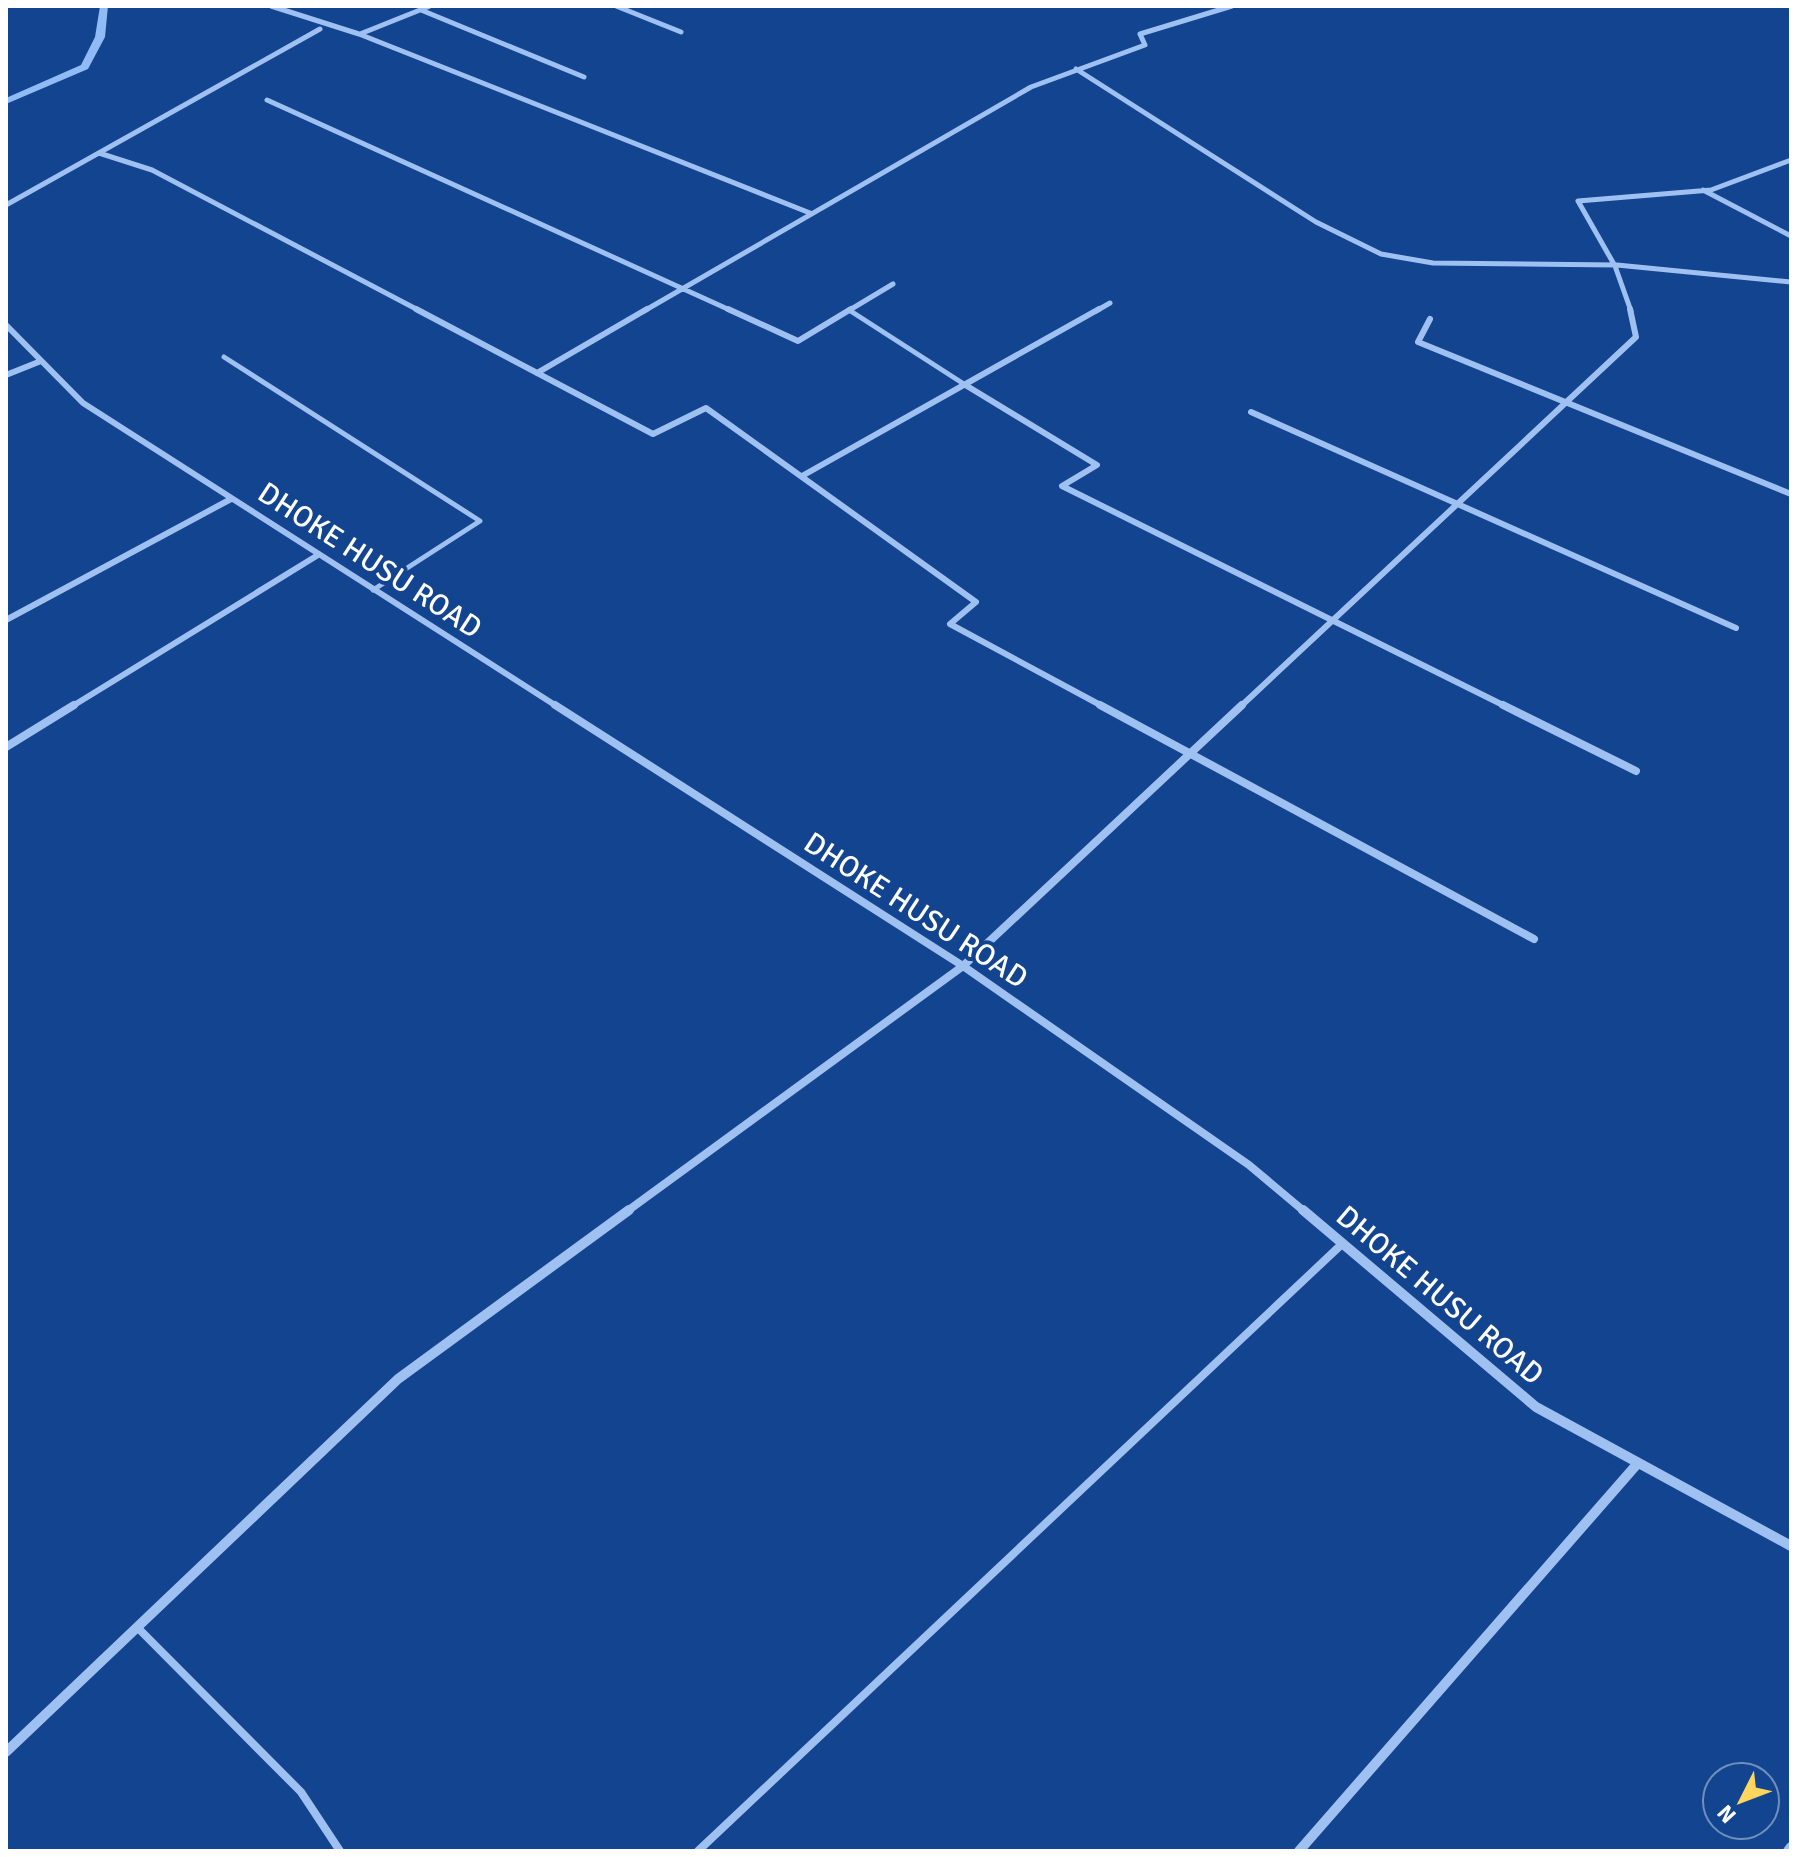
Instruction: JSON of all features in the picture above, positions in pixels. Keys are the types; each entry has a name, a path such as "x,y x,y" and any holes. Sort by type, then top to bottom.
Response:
{"street":[{"path":"271,6 359,34 810,213"},
{"path":"359,34 430,6"},
{"path":"616,6 681,32"},
{"path":"537,373 1031,87 1145,45 1140,34 1232,6"},
{"path":"421,10 584,77"},
{"path":"6,205 320,29"},
{"path":"1076,69 1316,222 1381,254 1433,263 1617,265 1791,282"},
{"path":"267,100 798,341 893,284"},
{"path":"99,153 152,170 653,434 706,408 976,602 950,624 1534,939"},
{"path":"6,1752 398,1379 963,966 1636,337 1630,303 1617,265 1578,201 1703,190 1791,160"},
{"path":"1703,190 1791,236"},
{"path":"802,476 1110,303"},
{"path":"1430,319 1418,342 1791,494"},
{"name":"DHOKE HUSU ROAD","path":"6,325 83,403 963,966 1249,1165 1536,1407 1791,1546"},
{"path":"6,375 41,361"},
{"path":"967,386 1097,465 1062,486 1636,771"},
{"path":"1251,412 1736,628"},
{"path":"6,620 231,499"},
{"path":"6,747 318,555"},
{"path":"1299,1851 1638,1463"}],"lane":[{"path":"849,310 967,386"},
{"path":"224,357 480,521 373,590"},
{"path":"698,1851 1342,1244"},
{"path":"137,1627 301,1792 340,1851"}],"waterway":[{"path":"6,101 85,67 100,37 104,6"}]}
